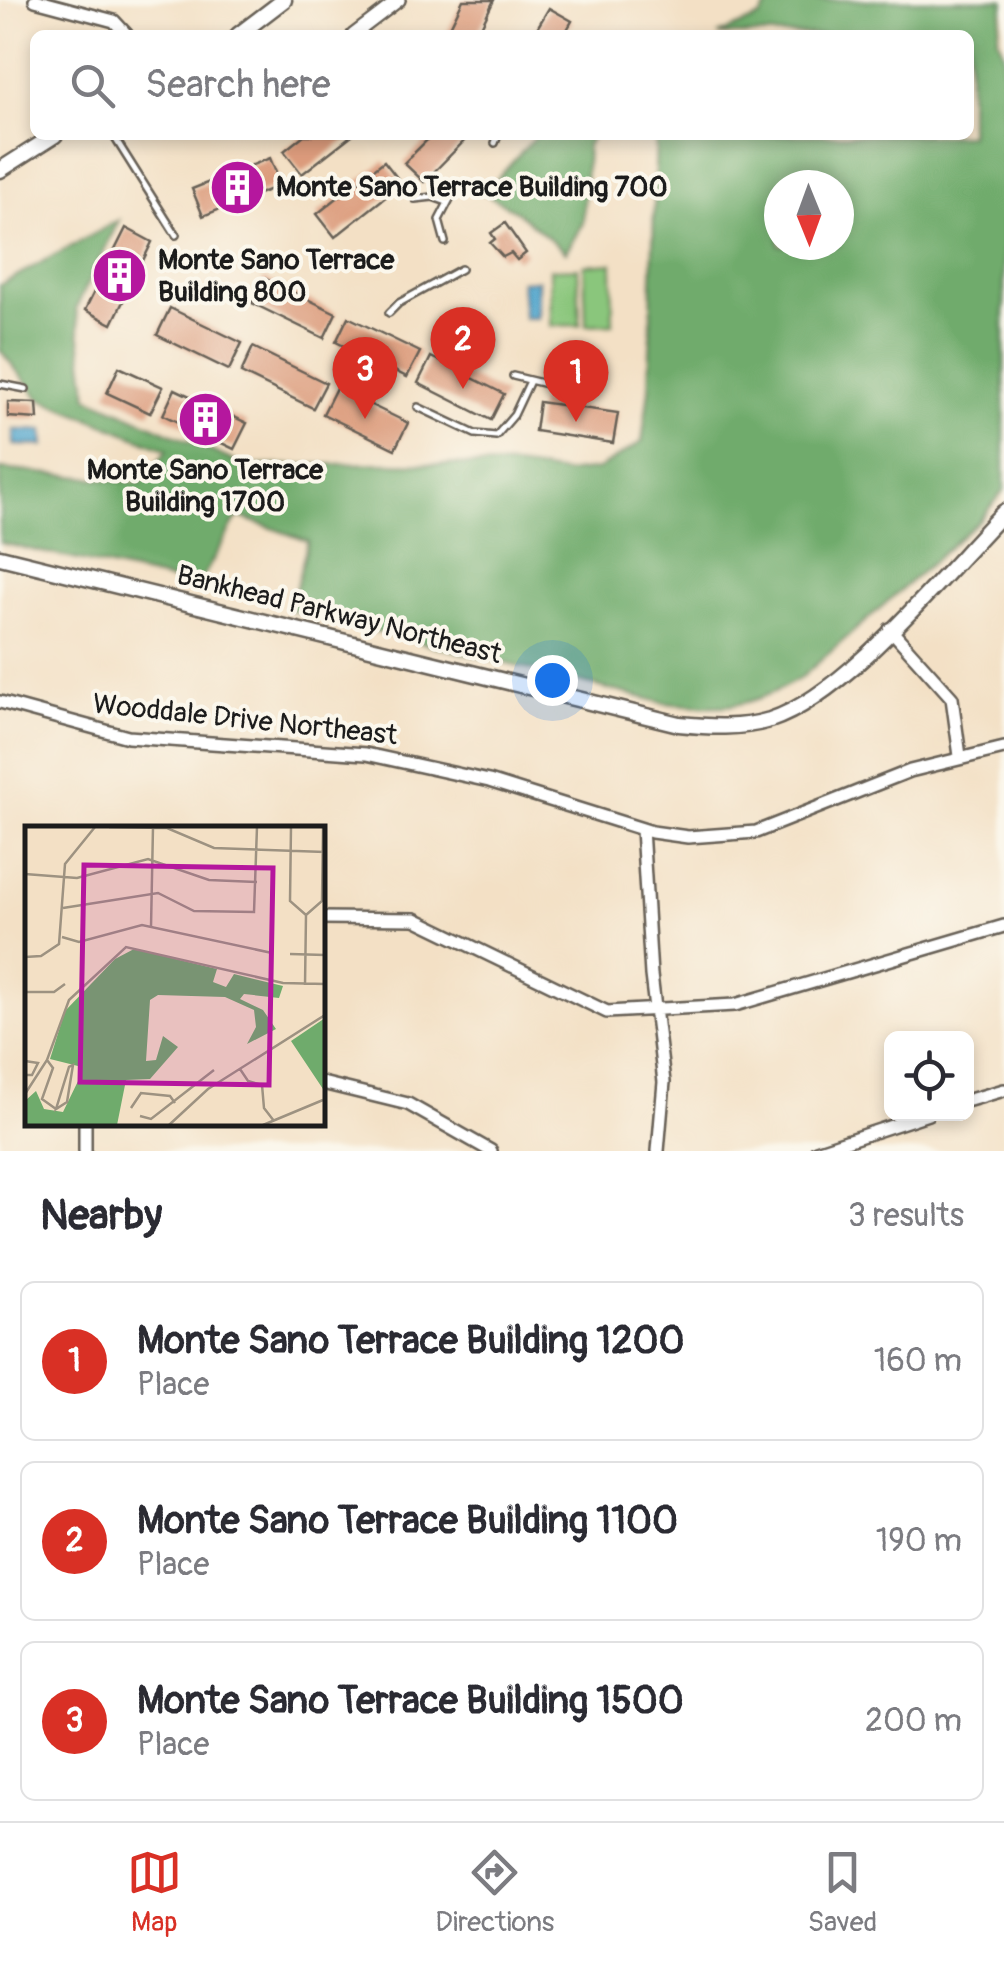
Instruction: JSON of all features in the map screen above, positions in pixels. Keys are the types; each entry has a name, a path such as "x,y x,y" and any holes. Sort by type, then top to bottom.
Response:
{"street":[{"path":"35,0 114,21 123,30"},
{"path":"245,30 284,0"},
{"path":"359,30 398,0"},
{"path":"0,170 47,140"},
{"name":"Bankhead Parkway Northeast","path":"0,557 501,681 708,727 753,724 792,711 830,686 1004,512"},
{"path":"890,629 952,698 960,756"},
{"name":"Wooddale Drive Northeast","path":"0,702 128,737 366,754 489,781 642,829 688,837 756,832 960,756 1004,748"},
{"path":"642,829 664,1082 658,1151"},
{"path":"325,918 415,919 607,1012 762,999 1004,926"},
{"path":"325,1084 408,1104 491,1151"},
{"path":"974,1099 1004,1090"},
{"path":"816,1151 907,1121"}],"lane":[{"path":"116,140 176,236"},
{"path":"415,199 449,199 439,220 445,242"},
{"path":"388,314 399,303 461,269"},
{"path":"513,376 550,386"},
{"path":"418,407 475,434 496,436 514,415 529,383"},
{"path":"0,384 26,389"}],"green space":[{"path":"772,0 1004,0 998,37 1004,56 1004,490 980,520 801,678 765,696 735,705 664,703 290,610 308,541 238,516 198,586 0,543 0,469 142,483 167,450 39,398 0,350 0,285 119,220 76,308 88,397 245,466 388,463 514,466 565,473 598,469 642,442 649,389 656,140 974,140 974,30 730,30 760,17"},
{"path":"532,140 590,140 583,223 566,252 517,212 484,193"},
{"path":"612,263 613,324 586,325 584,265"},
{"path":"578,268 580,325 551,326 550,269"}],"water":[{"path":"538,280 538,318 524,318 521,281"},
{"path":"14,430 43,430 44,446 14,445"}],"building":[{"path":"463,0 494,0 479,30 448,30"},
{"path":"549,8 572,21 567,30 536,30"},
{"path":"298,140 346,140 302,174 284,151"},
{"path":"427,140 465,140 424,182 404,163"},
{"name":"Monte Sano Terrace Building 700","path":"270,158 281,185 203,216 192,189"},
{"path":"384,161 402,184 335,237 317,214"},
{"path":"505,223 526,253 517,260 511,253 503,257 490,243 495,239 491,233"},
{"name":"Monte Sano Terrace Building 800","path":"126,228 152,242 112,324 85,310"},
{"path":"264,278 336,313 324,338 252,303"},
{"path":"170,308 242,343 229,370 157,335"},
{"path":"348,317 420,352 407,377 336,342"},
{"path":"253,347 326,383 313,408 241,373"},
{"path":"431,357 504,394 491,420 418,383"},
{"path":"119,367 163,387 150,413 107,393"},
{"path":"336,388 408,423 395,449 323,414"},
{"name":"Monte Sano Terrace Building 1700","path":"175,389 247,423 234,449 163,415"},
{"path":"8,402 37,403 38,419 8,417"},
{"path":"539,402 618,413 613,443 535,431"}],"place":[{"name":"Monte Sano Terrace Building 700","path":"237,187"},
{"name":"Monte Sano Terrace Building 800","path":"119,276"},
{"name":"Monte Sano Terrace Building 1100","path":"463,389"},
{"name":"Monte Sano Terrace Building 1700","path":"205,419"},
{"name":"Monte Sano Terrace Building 1500","path":"365,419"},
{"name":"Monte Sano Terrace Building 1200","path":"576,422"}]}
